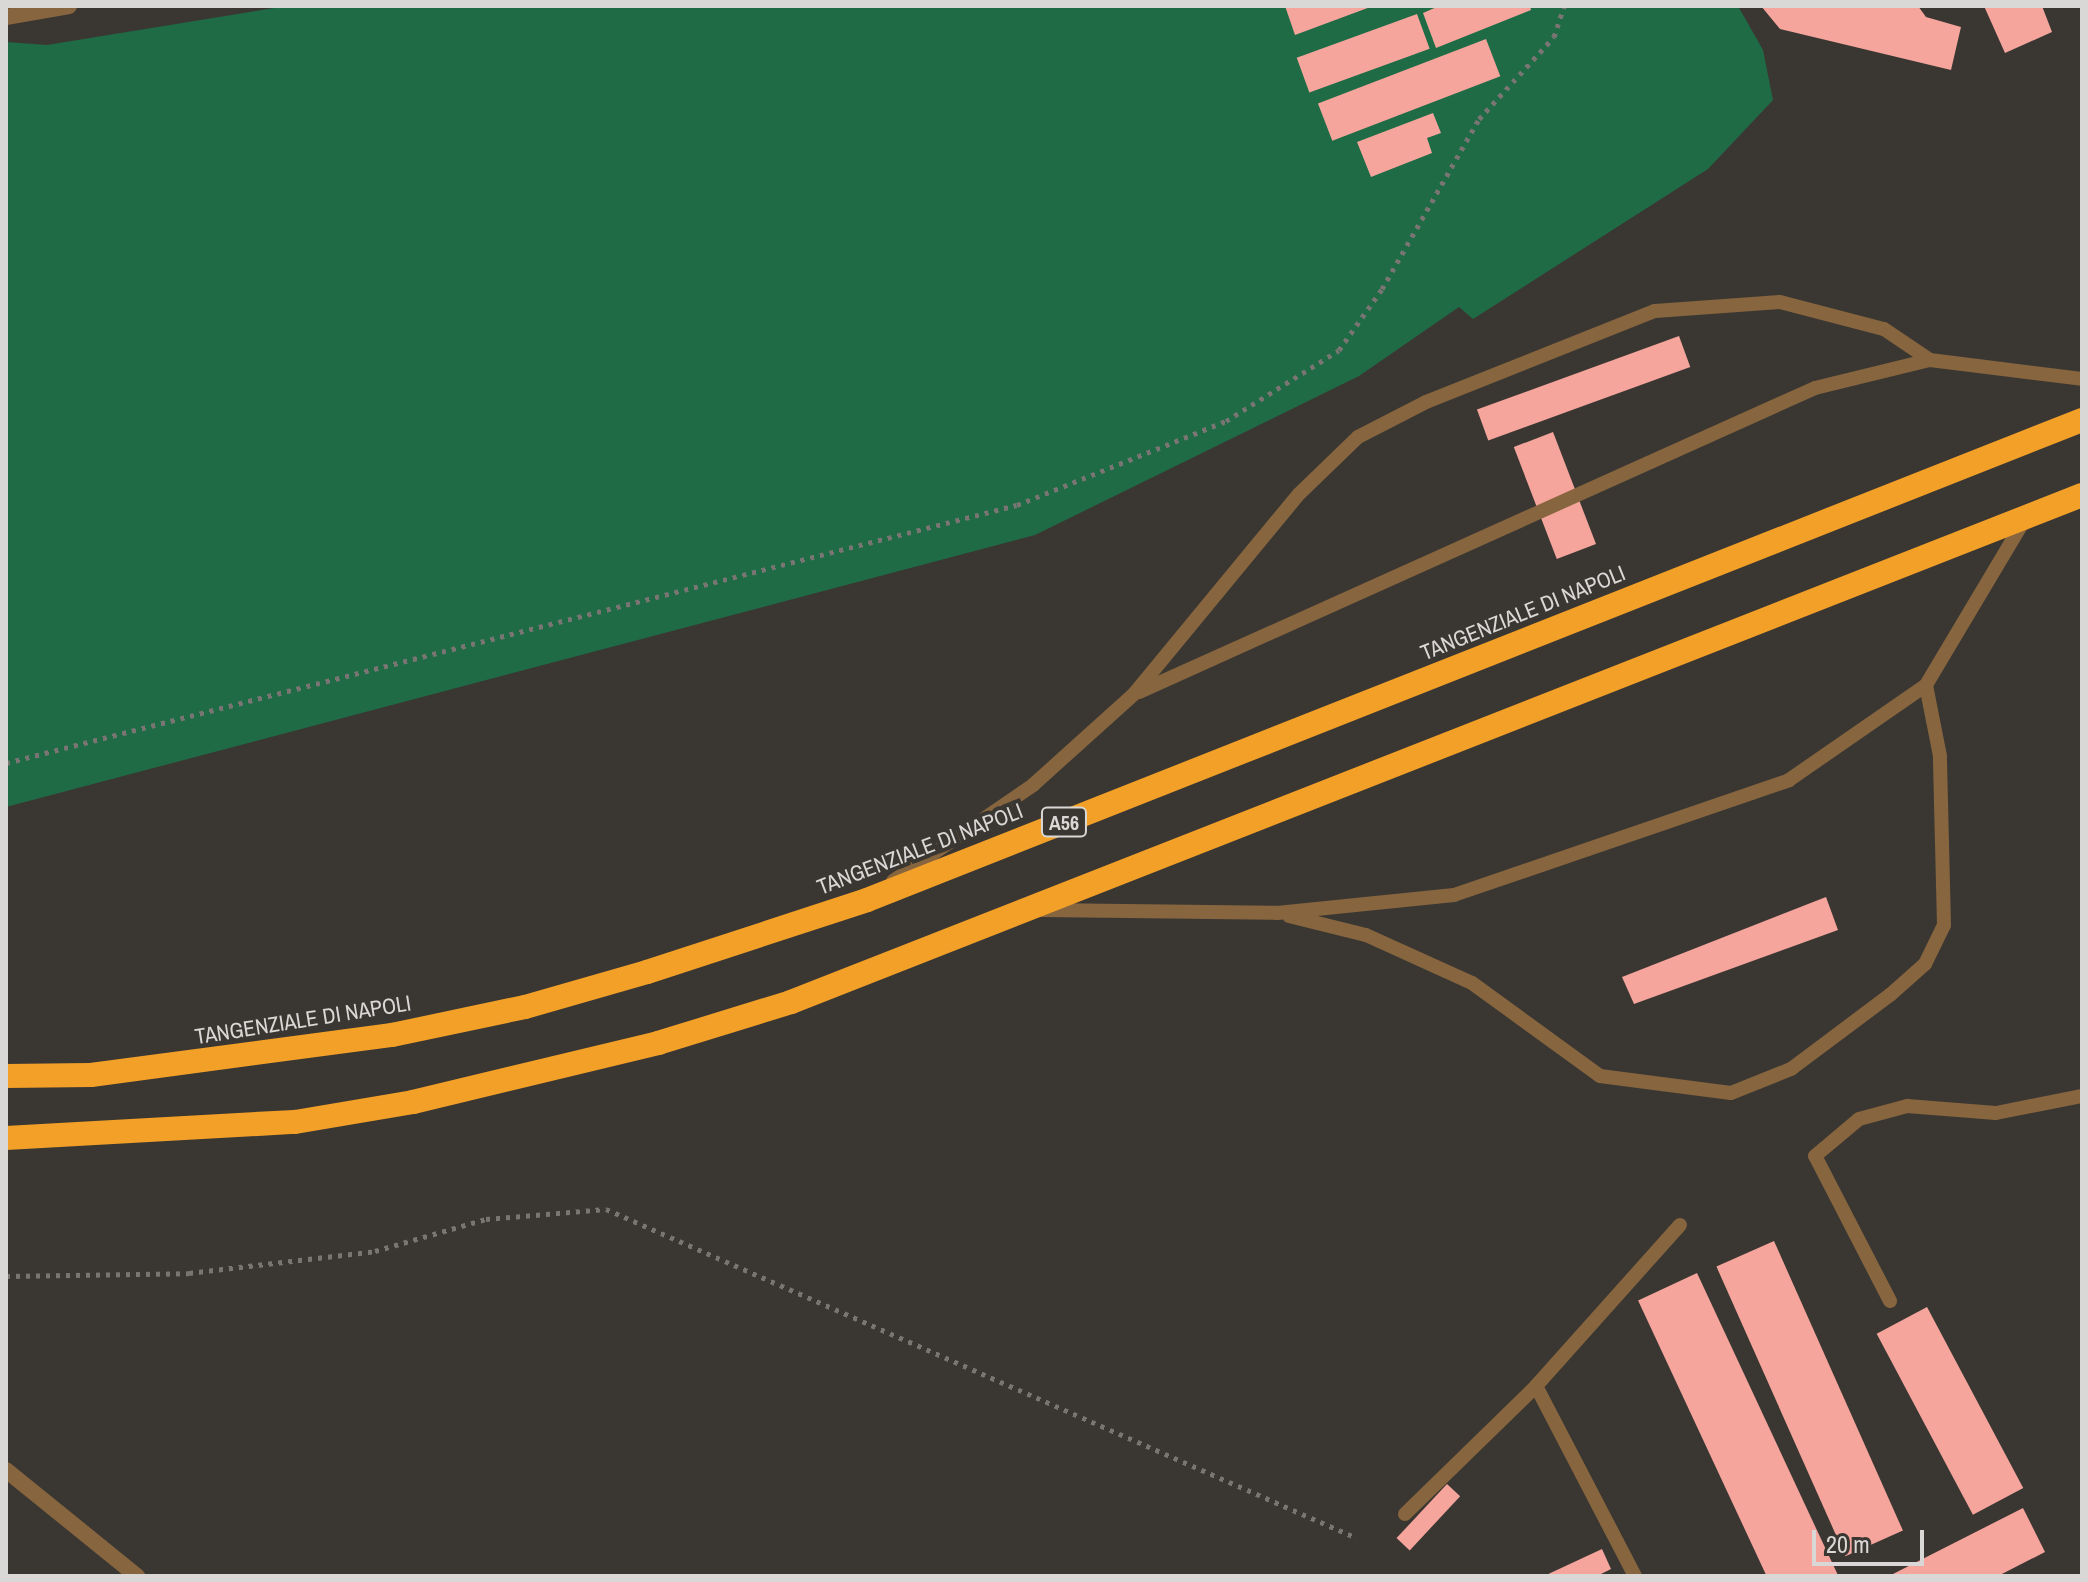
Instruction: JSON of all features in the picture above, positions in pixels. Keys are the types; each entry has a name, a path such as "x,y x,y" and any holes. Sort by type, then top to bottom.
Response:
{"highway":[{"name":"TANGENZIALE DI NAPOLI","path":"6,1076 91,1075 392,1035 525,1007 867,900 2082,420"},
{"path":"6,1138 295,1122 413,1102 746,1016 1034,910 2082,495"}],"street":[{"path":"6,17 69,6"},
{"path":"6,1470 137,1576"}],"lane":[{"path":"867,900 1033,785 1134,694 1299,494 1358,437 1426,402 1655,311 1714,304 1780,302 1884,329 1930,360"},
{"path":"1134,694 1815,388 1930,360 2082,379"},
{"path":"1034,910 1277,913 1454,895 1543,868 1789,780 1926,685 2025,517"},
{"path":"1277,913 1366,935 1472,983 1600,1076 1731,1093 1791,1069 1831,1041 1914,974 1932,951 1944,925 1940,756 1926,685"},
{"path":"1890,1301 1815,1156 1859,1119 1907,1106 1996,1113 2082,1096"},
{"path":"1405,1514 1536,1386 1680,1225"},
{"path":"1536,1386 1635,1576"}],"path":[{"path":"6,763 1017,505 1226,421 1339,350 1382,289 1479,119 1554,37 1564,6"},
{"path":"6,1276 189,1273 375,1251 486,1219 606,1209 1357,1538"}],"green space":[{"path":"287,6 1738,6 1763,50 1773,100 1708,169 1473,319 1459,307 1359,376 1035,535 6,807 6,42 47,45"}],"building":[{"path":"1285,6 1373,6 1295,35"},
{"path":"1439,6 1530,6 1531,10 1436,48 1423,13"},
{"path":"1761,6 1918,6 1926,17 1961,27 1951,70 1780,29"},
{"path":"1984,6 2042,6 2052,32 2005,53"},
{"path":"1417,14 1430,49 1309,93 1297,58"},
{"path":"1486,39 1500,76 1332,141 1318,104"},
{"path":"1433,113 1441,133 1427,138 1432,153 1371,177 1357,142"},
{"path":"1679,336 1690,367 1488,441 1477,410"},
{"path":"1553,432 1596,544 1557,559 1514,447"},
{"path":"1826,897 1838,930 1634,1004 1622,977"},
{"path":"1774,1241 1903,1531 1845,1556 1716,1267"},
{"path":"1697,1273 1838,1576 1767,1576 1638,1300"},
{"path":"1927,1307 2023,1488 1973,1515 1877,1334"},
{"path":"1447,1484 1460,1496 1410,1550 1397,1538"},
{"path":"2023,1508 2045,1552 1998,1576 1889,1576"},
{"path":"1602,1549 1611,1569 1597,1576 1544,1576"}]}
